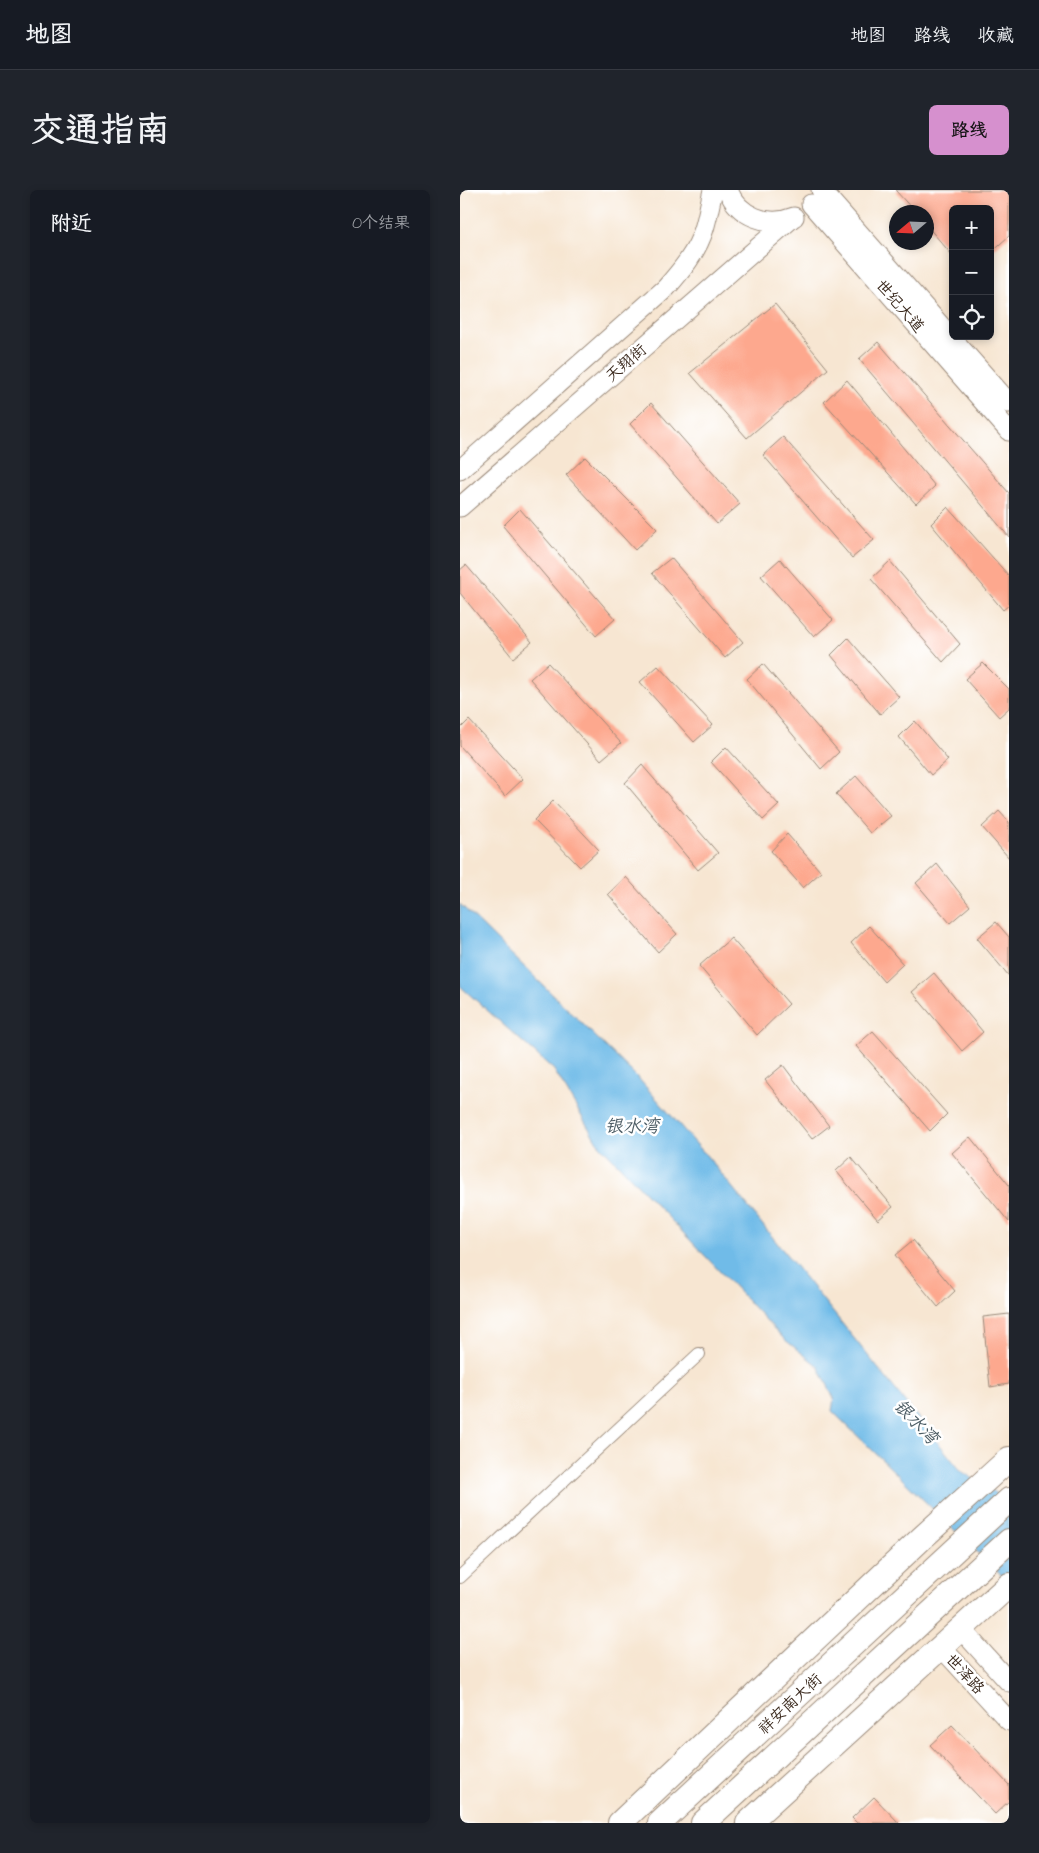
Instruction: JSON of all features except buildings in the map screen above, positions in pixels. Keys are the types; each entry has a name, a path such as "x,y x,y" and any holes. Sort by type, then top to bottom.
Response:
{"highway":[{"path":"620,1823 922,1538 1009,1459"},
{"name":"祥安南大街","path":"660,1823 1009,1500"},
{"name":"祥安南大街","path":"702,1823 1009,1541"},
{"path":"748,1823 942,1648 1002,1585"},
{"path":"824,1711 809,1739 811,1745 817,1749 822,1749 943,1632 1002,1585"},
{"path":"642,1802 774,1718"},
{"path":"728,1823 777,1755"}],"main road":[{"name":"天翔街","path":"460,470 670,283 694,251 704,229 712,190"},
{"path":"728,190 739,207 750,216 764,221 778,222 792,218"},
{"name":"天翔街","path":"460,507 792,218 802,213 818,193"},
{"name":"世纪大道","path":"818,193 1009,403"},
{"name":"世纪大道","path":"818,193 1009,431"},
{"name":"世泽路","path":"961,1629 1009,1682"},
{"name":"世泽路","path":"942,1648 1009,1721"}],"street":[{"path":"460,1577 700,1354"}],"water":[{"name":"银水湾","path":"460,904 638,1078 707,1156 961,1471 1009,1501 1009,1583 832,1411 834,1398 818,1366 784,1339 597,1142 554,1070 460,986"}]}
